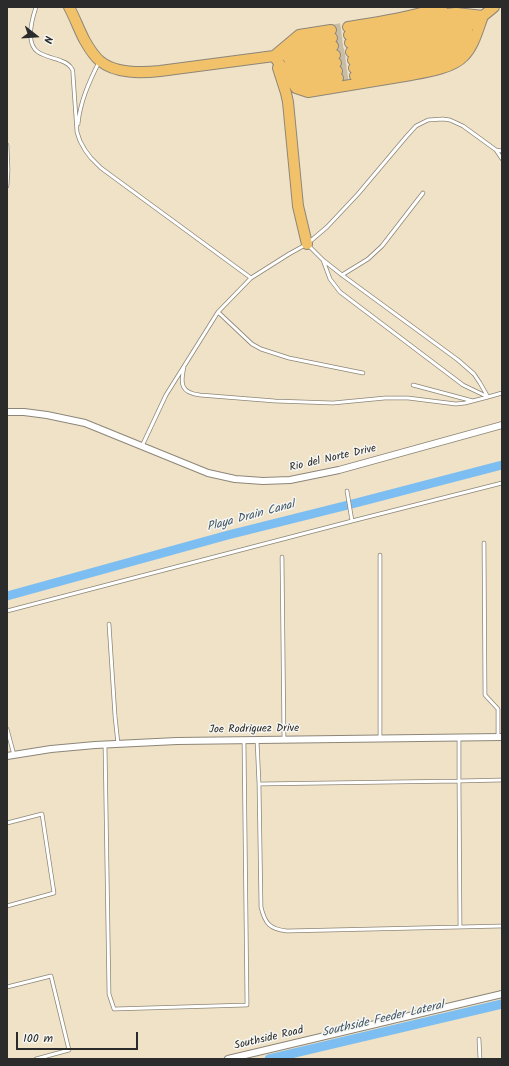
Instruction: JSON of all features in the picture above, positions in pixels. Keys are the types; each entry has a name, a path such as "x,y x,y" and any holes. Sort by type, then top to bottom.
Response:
{"main road":[{"path":"69,7 85,41 99,61 109,67 120,70 147,72 274,56 335,54"},
{"path":"351,52 399,18 442,7"},
{"path":"456,7 483,16"},
{"path":"351,52 426,37 450,30 483,16 494,7"},
{"path":"351,52 412,24 446,14 456,13 483,16"},
{"path":"274,56 296,88 308,92 412,76 442,68 457,62 466,56 473,44 483,16"},
{"path":"351,52 423,64 455,55 461,50 483,16"},
{"path":"274,56 299,35 335,54"},
{"path":"274,56 304,69 335,54"},
{"path":"274,56 306,84 335,54"},
{"path":"274,56 288,102 298,206 307,244"}],"street":[{"name":"Rio del Norte Drive","path":"7,412 24,412 47,415 85,423 208,473 248,481 275,481 339,470 502,425"},
{"name":"Joe Rodriguez Drive","path":"10,756 51,749 105,744 177,741 500,737"},
{"name":"Southside Road","path":"228,1059 502,994"}],"lane":[{"path":"36,7 32,21 32,43 39,52 67,63 72,68 77,132 80,141 91,158 101,168 251,278"},
{"path":"77,132 79,111 87,87 99,61"},
{"path":"142,446 166,395 218,312 251,278 307,244 327,227 340,214 411,131 422,122 435,119 450,120 463,126 496,150 502,152"},
{"path":"7,145 7,186"},
{"path":"496,150 502,159"},
{"path":"342,275 368,259 382,246 422,194"},
{"path":"307,244 323,260 342,275 458,360 474,374 488,398"},
{"path":"323,260 330,279 340,292 463,385 488,398"},
{"path":"218,312 252,344 261,349 289,358 363,373"},
{"path":"184,367 182,376 183,386 188,392 193,394 275,401 333,403 394,398 418,398 465,404 502,393"},
{"path":"412,385 475,401"},
{"path":"7,611 352,520 502,483"},
{"path":"346,491 352,520"},
{"path":"484,543 485,695 498,709 500,737"},
{"path":"380,555 380,739"},
{"path":"282,557 284,740"},
{"path":"109,624 118,744"},
{"path":"7,729 10,756"},
{"path":"459,738 460,927"},
{"path":"105,744 109,994 114,1009 247,1004 244,740"},
{"path":"258,740 261,907 264,918 276,930 502,926"},
{"path":"259,784 502,780"},
{"path":"7,823 42,814 54,893 7,906"},
{"path":"7,987 51,976 69,1050 36,1059"},
{"path":"479,1039 480,1059"}],"waterway":[{"name":"Playa Drain Canal","path":"7,596 228,535 502,465"},
{"name":"Southside Feeder Lateral","path":"269,1059 502,1004"}],"tunnel":[{"path":"331,30 348,27"},
{"path":"332,38 349,35"},
{"path":"333,46 350,43"},
{"path":"335,55 351,52"},
{"path":"336,63 353,60"},
{"path":"337,71 354,68"},
{"path":"338,78 355,76"}]}
